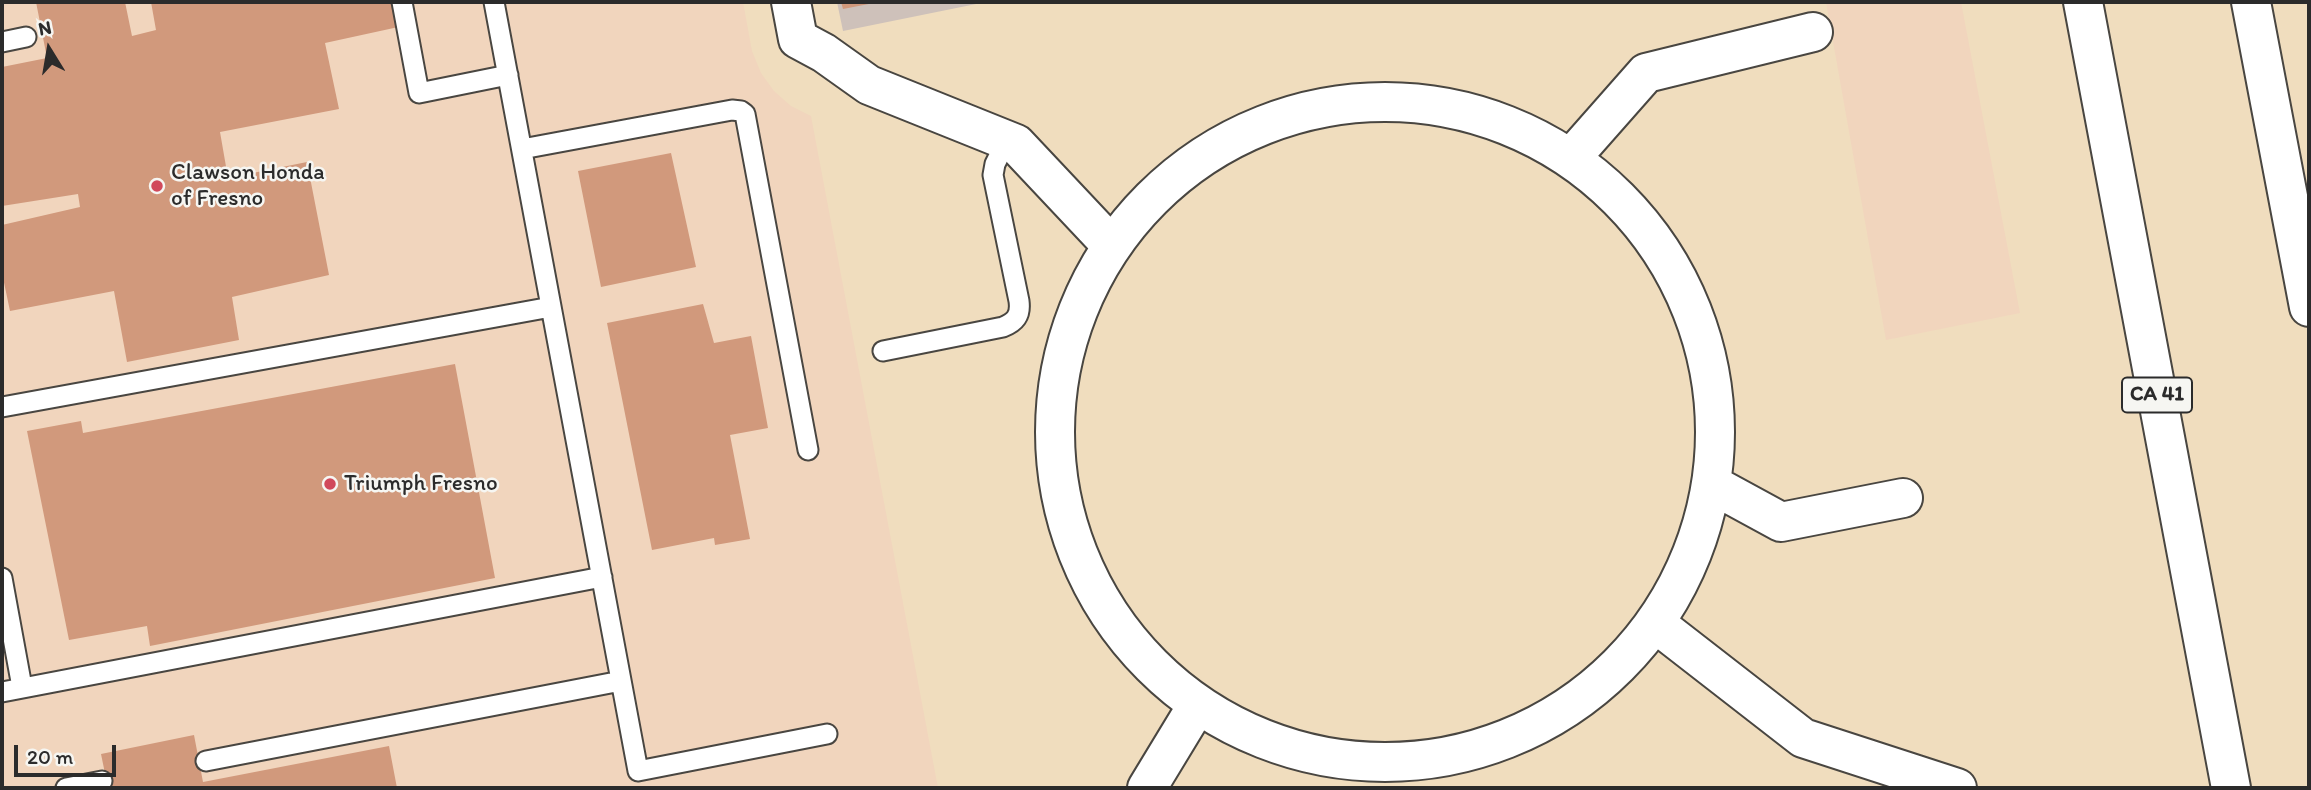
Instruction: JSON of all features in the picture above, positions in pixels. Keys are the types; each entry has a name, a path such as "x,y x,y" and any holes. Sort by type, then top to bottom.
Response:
{"main road":[{"path":"791,2 798,39 824,53 869,85 1016,144 1112,246"},
{"name":"CA 41","path":"2083,2 2231,788"},
{"path":"2251,2 2309,307"},
{"path":"1571,158 1646,73 1813,32"},
{"path":"1360,103 1434,105 1505,124 1571,158 1628,207 1673,267 1703,336 1716,410 1713,485 1692,557 1656,623 1613,671 1562,711 1505,740 1443,757 1379,762 1315,754 1254,735 1198,704 1148,662 1107,612 1078,554 1060,493 1054,428 1061,364 1081,303 1112,246 1160,190 1220,146 1288,117 1336,107 1360,103"},
{"path":"1713,485 1781,522 1903,498"},
{"path":"1656,623 1803,738 1957,788"},
{"path":"1147,788 1198,704"}],"lane":[{"path":"402,2 419,93 508,75"},
{"path":"494,2 638,771 827,734"},
{"path":"2,42 26,37"},
{"path":"522,149 732,110 744,114 808,450"},
{"path":"883,351 1003,327 1017,318 1020,311 1019,302 993,175 995,164 1007,140"},
{"path":"2,407 551,307"},
{"path":"2,692 602,577"},
{"path":"2,578 22,687"},
{"path":"206,761 621,681"},
{"path":"66,788 102,781"}],"shaded area":[{"path":"2,2 743,2 752,51 761,73 774,91 791,106 811,116 938,788 2,788"},
{"path":"837,2 986,2 843,31"},
{"path":"1826,2 1961,2 2020,313 1886,340"}],"building":[{"name":"Clawson Honda of Fresno","path":"36,2 125,2 132,36 156,30 151,2 399,2 403,26 325,43 339,109 220,132 228,178 307,162 329,275 232,297 239,340 127,362 114,291 10,311 2,273 2,225 80,207 78,194 2,206 2,67 47,58"},
{"path":"841,2 874,2 874,3 843,9"},
{"path":"671,153 696,267 601,287 578,171"},
{"path":"703,304 714,343 751,336 768,428 730,435 750,539 715,545 714,538 652,550 607,323"},
{"path":"455,364 495,578 150,646 147,626 69,640 27,431 81,421 83,433"},
{"path":"194,735 203,782 389,746 397,788 108,788 101,754"}],"place":[{"name":"Clawson Honda of Fresno","path":"157,186"},
{"name":"Triumph Fresno","path":"330,484"}]}
